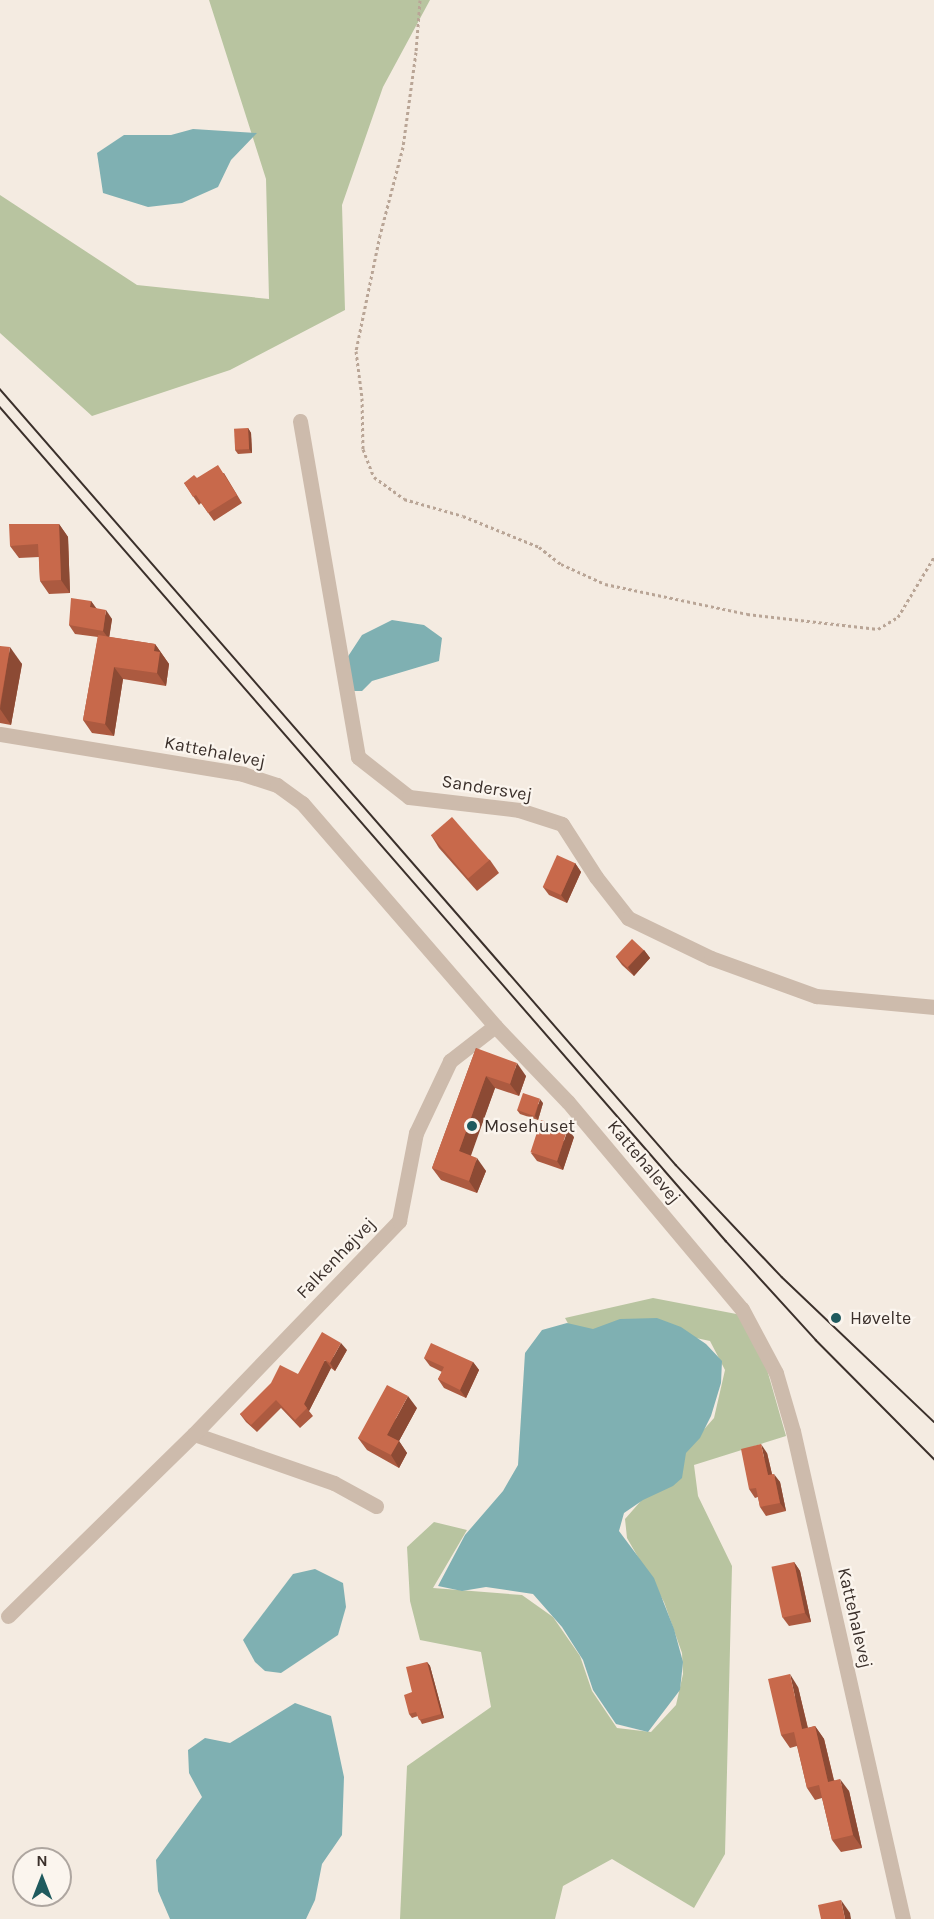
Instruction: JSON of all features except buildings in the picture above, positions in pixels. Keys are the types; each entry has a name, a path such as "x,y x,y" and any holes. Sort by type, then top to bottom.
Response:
{"street":[{"name":"Sandersvej","path":"300,421 358,757 408,797 519,810 562,824 596,877 628,918 711,958 816,996 934,1007"},
{"name":"Kattehalevej","path":"0,734 243,774 277,785 302,803 495,1026 568,1102 742,1309 776,1373 793,1431 903,1919"},
{"name":"Falkenhøjvej","path":"9,1616 194,1434 399,1221 416,1133 450,1061 495,1026"},
{"path":"194,1434 334,1483 376,1506"}],"path":[{"path":"420,0 416,52 403,147 377,246 356,351 362,398 363,449 374,477 405,499 463,516 528,543 561,564 605,584 747,614 878,629 898,617 934,557"}],"green space":[{"path":"209,0 430,0 383,87 342,205 345,310 230,370 92,416 0,333 0,195 137,285 269,299 266,179"},
{"path":"653,1298 752,1317 786,1436 694,1465 698,1496 732,1566 725,1854 694,1908 612,1859 563,1886 555,1919 400,1919 407,1766 491,1707 481,1652 420,1640 410,1601 407,1547 434,1522 467,1530 433,1588 522,1595 553,1617 580,1656 592,1691 617,1728 651,1732 676,1705 683,1674 682,1653 664,1602 627,1538 625,1519 714,1418 725,1370 710,1341 621,1322 576,1338 565,1318"}],"water":[{"path":"193,129 257,133 231,160 218,187 182,203 148,207 103,193 97,153 124,135 171,135"},
{"path":"392,620 424,625 442,638 439,661 372,681 362,691 353,691 345,661 362,635"},
{"path":"657,1318 681,1327 706,1344 722,1361 721,1383 711,1416 700,1438 686,1453 682,1478 673,1486 643,1500 624,1513 619,1531 654,1578 674,1629 683,1662 680,1690 648,1732 616,1724 593,1690 583,1660 562,1627 533,1594 486,1587 462,1591 438,1586 465,1535 503,1491 518,1465 525,1353 542,1330 567,1323 593,1329 620,1319"},
{"path":"315,1569 343,1583 346,1607 338,1635 281,1673 265,1671 255,1662 243,1640 293,1574"},
{"path":"295,1703 331,1716 344,1777 342,1835 322,1864 315,1900 306,1919 170,1919 158,1891 156,1860 202,1797 189,1773 188,1750 205,1738 230,1743"}],"tram line":[{"path":"0,389 676,1165 782,1277 934,1422"},
{"path":"0,407 726,1241 816,1340 934,1459"}],"place":[{"name":"Mosehuset","path":"472,1126"},
{"name":"Høvelte","path":"836,1318"}]}
